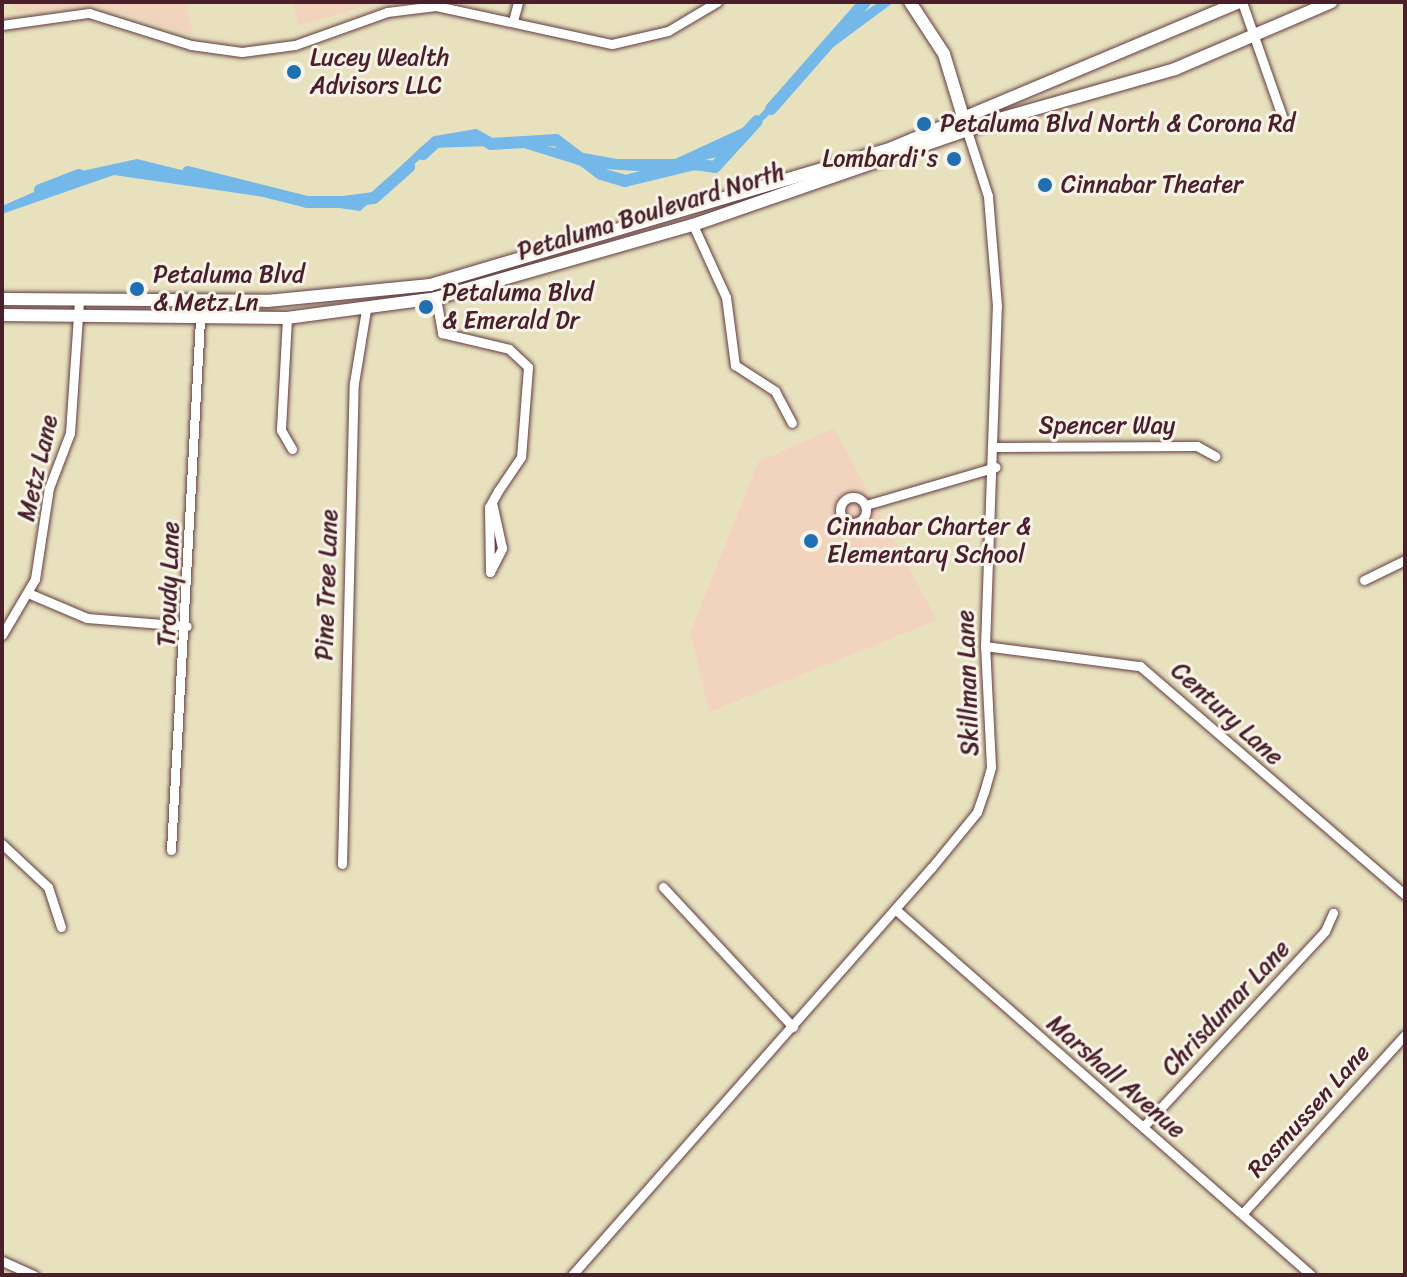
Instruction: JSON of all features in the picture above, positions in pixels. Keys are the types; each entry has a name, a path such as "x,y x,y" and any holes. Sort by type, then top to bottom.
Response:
{"main road":[{"path":"910,2 944,54 967,131"},
{"name":"Petaluma Boulevard North","path":"2,299 267,301 430,285 833,168 1240,2"},
{"name":"Petaluma Boulevard North","path":"2,315 287,318 366,310 436,298 693,225 967,131 1255,38 1331,2"}],"street":[{"path":"513,21 518,2"},
{"path":"2,11 3,24 89,13 191,45 242,52 295,45 404,8 468,9 569,40 612,44 668,31 717,2"},
{"path":"1240,2 1284,122"},
{"name":"Skillman Lane","path":"572,1275 895,909 977,812 984,792 991,767 985,646 996,447 988,196 967,131"},
{"path":"693,225 726,297 735,365 775,391 792,423"},
{"path":"436,298 442,333 509,349 528,367 521,457 492,503 490,572 502,548 500,515 492,503"},
{"name":"Metz Lane","path":"2,635 28,593 49,488 70,433 79,300"},
{"name":"Pine Tree Lane","path":"342,864 354,383 366,310"},
{"path":"287,318 281,430 292,449"},
{"name":"Troudy Lane","path":"171,850 187,626 200,319"},
{"name":"Spencer Way","path":"996,447 1204,446 1215,456"},
{"path":"866,505 996,467"},
{"path":"1364,580 1405,560"},
{"path":"28,593 87,618 187,626"},
{"name":"Century Lane","path":"985,646 1140,666 1405,895"},
{"path":"2,844 48,887 61,927"},
{"path":"663,887 793,1027"},
{"name":"Marshall Avenue","path":"895,909 1311,1275"},
{"name":"Chrisdumar Lane","path":"1143,1127 1325,931 1333,913"},
{"name":"Rasmussen Lane","path":"1242,1214 1405,1035"},
{"path":"2,1261 34,1275"}],"shaded area":[{"path":"10,2 186,2 193,35 95,6 18,12"},
{"path":"293,2 378,2 298,26"},
{"name":"Cinnabar Charter & Elementary School","path":"834,428 937,620 709,712 690,633 758,462"}],"water":[{"path":"879,2 894,2 824,54 766,118 717,157 653,172 588,168 514,145 433,148 360,211 114,175 2,214 2,206 82,171 137,159 324,205 361,204 423,145 507,139 617,159 675,159 751,124 843,26"}],"waterway":[{"path":"771,109 865,2"},
{"path":"423,154 436,142 475,135 491,144 556,140 601,174 625,181 694,164 715,167 757,121"},
{"path":"188,172 307,202 344,202 374,198 409,167"},
{"path":"40,190 79,175"}],"place":[{"name":"Lucey Wealth Advisors LLC","path":"294,72"},
{"name":"Petaluma Blvd North & Corona Rd","path":"924,124"},
{"name":"Lombardi's","path":"954,159"},
{"name":"Cinnabar Theater","path":"1045,185"},
{"name":"Petaluma Blvd & Metz Ln","path":"137,289"},
{"name":"Petaluma Blvd & Emerald Dr","path":"426,307"},
{"name":"Cinnabar Charter & Elementary School","path":"811,541"}]}
